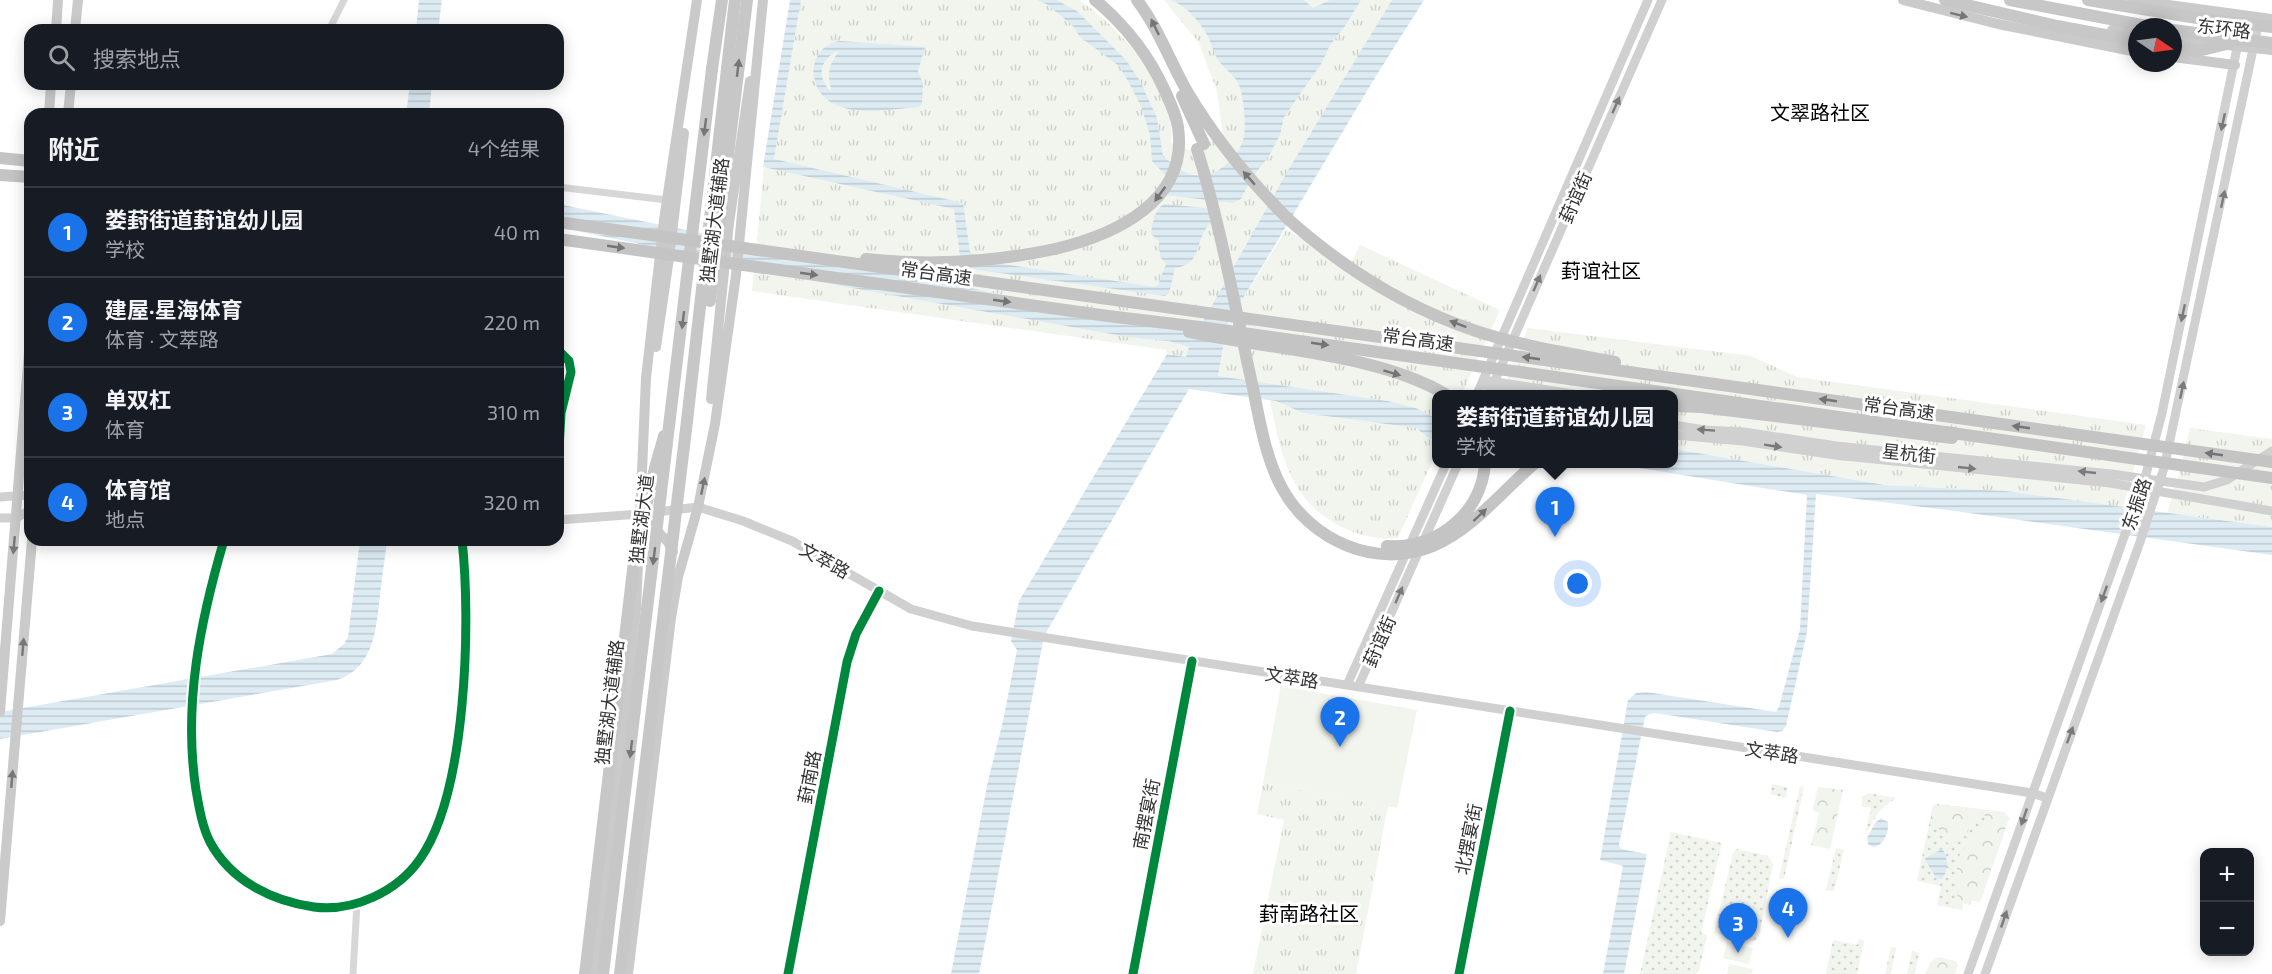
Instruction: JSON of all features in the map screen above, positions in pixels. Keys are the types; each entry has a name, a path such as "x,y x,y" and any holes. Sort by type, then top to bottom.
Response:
{"highway":[{"name":"独墅湖大道","path":"603,974 721,0"},
{"name":"独墅湖大道","path":"620,974 735,0"},
{"path":"672,542 693,438 747,0"},
{"path":"1095,0 1124,28 1152,63 1183,112 1200,147 1267,451 1281,486 1293,506 1304,518 1328,537 1356,549 1385,554 1414,553 1440,543 1466,527 1530,468"},
{"path":"1137,0 1152,20 1188,93 1253,183 1312,240 1366,278 1411,304 1456,324 1497,337 1719,384"},
{"path":"1945,0 2128,40"},
{"path":"2010,0 2128,22"},
{"path":"2088,0 2272,27"},
{"path":"2182,32 2241,43"},
{"path":"2182,48 2198,51 2241,43 2272,43"},
{"path":"1167,52 1200,147 1227,236 1273,448 1286,482 1302,508 1324,526 1347,538 1381,546 1409,545 1427,540 1446,530 1465,514 1478,493 1484,468"},
{"path":"564,223 663,230 874,260 949,263 1013,258 1081,243 1111,232 1141,214 1155,201 1169,179 1179,139 1176,117 1152,63"},
{"path":"0,158 24,160"},
{"path":"0,175 24,177"},
{"name":"常台高速","path":"564,223 2272,462"},
{"name":"常台高速","path":"564,239 1646,390"},
{"path":"1108,316 1350,362 1412,379 1436,390"},
{"name":"常台高速","path":"1678,394 2272,478"},
{"path":"585,974 635,553 673,403"},
{"path":"1678,406 1930,436 2043,446"},
{"path":"592,916 598,938"}],"main road":[{"path":"56,24 58,0"},
{"path":"75,24 78,0"},
{"name":"独墅湖大道辅路","path":"594,974 637,602 646,378 665,257 697,0"},
{"name":"独墅湖大道辅路","path":"628,974 669,630 678,577 699,507 707,465 736,273 764,0"},
{"name":"葑谊街","path":"1479,390 1648,0"},
{"name":"葑谊街","path":"1492,388 1662,0"},
{"path":"1903,0 2054,36 2128,50"},
{"path":"1968,0 2061,21 2128,33"},
{"name":"东环路","path":"2132,0 2272,19"},
{"name":"东振路","path":"1968,974 2143,488 2162,413 2241,43 2243,16"},
{"name":"东振路","path":"1985,974 2152,508 2176,418 2259,18"},
{"path":"2054,36 2056,25 2061,21"},
{"path":"2120,32 2128,36"},
{"name":"独墅湖大道辅路","path":"669,221 667,200 693,34"},
{"name":"东环路","path":"2182,40 2241,43 2254,49 2272,50"},
{"name":"独墅湖大道辅路","path":"707,465 729,223 747,95 757,52"},
{"path":"2182,58 2235,65"},
{"path":"49,108 51,90"},
{"path":"69,108 70,90"},
{"path":"1483,382 1492,388 1519,390"},
{"path":"0,712 24,412"},
{"name":"星杭街","path":"1678,426 1704,430 1744,432 1836,446 2145,478 2158,486"},
{"name":"星杭街","path":"1678,435 2143,488 2158,486"},
{"path":"2158,486 2204,487 2228,480 2272,451"},
{"name":"葑谊街","path":"1347,685 1444,468"},
{"name":"葑谊街","path":"1358,687 1456,468"},
{"path":"2158,486 2272,511"},
{"path":"0,497 24,496"},
{"name":"文萃路","path":"564,520 699,507 743,521 792,541 922,613 972,626 2032,793 2047,798"},
{"path":"0,518 16,518 24,513"},
{"path":"640,514 668,542 675,558 678,577"},
{"path":"0,921 31,546"},
{"path":"603,894 615,918 608,974"}],"street":[{"path":"332,24 344,0"},
{"path":"564,189 667,200"},
{"path":"564,356 569,361 571,372 564,401"},
{"path":"223,546 204,622 191,710 192,763 198,803 207,836 219,856 247,883 276,898 323,908 338,908 357,903 382,891 412,869 429,843 441,812 453,766 463,684 467,604 462,546"},
{"name":"葑南路","path":"788,974 847,662 856,634 879,591"},
{"name":"南摆宴街","path":"1132,974 1192,661"},
{"name":"北摆宴街","path":"1459,974 1510,711"},
{"path":"353,974 357,903"}],"green space":[{"path":"801,0 1079,0 1112,27 1143,62 1166,103 1171,123 1171,143 1190,150 1223,136 1217,91 1199,43 1164,0 1392,0 1196,334 1186,357 1167,354 1166,350 752,291 764,168 772,169"},
{"path":"1286,230 1351,264 1360,245 1500,310 1464,390 1432,390 1432,416 1416,408 1388,401 1218,377 1227,325"},
{"path":"1528,328 1751,356 1797,377 2146,425 2123,507 2006,491 1885,485 1678,450 1678,390 1503,390"},
{"path":"1270,401 1276,401 1303,413 1416,428 1432,438 1432,462 1398,538 1383,538 1354,532 1340,526 1315,509 1296,485 1286,465"},
{"path":"2190,428 2272,439 2272,527 2167,513"},
{"path":"1281,686 1417,710 1397,808 1263,783"},
{"path":"1263,783 1388,806 1356,974 1253,974 1284,820 1257,814"},
{"path":"1772,784 1788,787 1786,798 1770,794"},
{"path":"1800,786 1804,787 1784,879 1779,878"},
{"path":"1818,787 1843,790 1830,849 1811,845 1819,813 1813,811"},
{"path":"1868,793 1896,798 1880,810 1865,834 1871,808 1862,806 1862,797"},
{"path":"1937,804 2004,812 2009,818 1980,902 1972,900 1970,905 1963,903 1962,910 1937,905 1941,886 1917,881 1933,806"},
{"path":"1937,804 1980,809 1979,815 1970,823 1967,835 1951,844 1947,843 1937,826 1930,821 1933,806"},
{"path":"1984,810 2004,812 2009,818 1980,902 1971,900 1970,905 1963,903 1962,910 1956,909 1957,868 1960,853 1986,825"},
{"path":"1671,832 1722,843 1701,933 1707,935 1699,971 1695,974 1640,974"},
{"path":"1836,848 1844,850 1834,891 1826,890"},
{"path":"1737,849 1768,856 1773,864 1759,936 1754,941 1714,933 1733,853"},
{"path":"1859,939 1864,941 1857,974 1826,974 1833,940 1857,945"},
{"path":"1727,942 1753,948 1749,964 1723,958"},
{"path":"1891,947 1896,948 1891,974 1885,974"},
{"path":"1912,951 1919,953 1915,974 1907,974"},
{"path":"1938,957 1956,961 1958,965 1955,974 1925,974 1930,963"},
{"path":"1729,964 1753,969 1752,974 1727,974"}],"shaded area":[{"path":"419,0 442,0 439,24 417,24"},
{"path":"790,0 801,0 774,159 963,203 970,252 983,261 1155,287 1158,285 1166,264 1160,257 1159,241 1151,234 1158,209 1164,204 1215,209 1218,217 1207,227 1194,258 1184,266 1175,268 1169,293 1165,296 963,268 954,209 763,167"},
{"path":"1037,0 1056,0 1077,11 1126,60 1140,81 1157,118 1163,156 1186,173 1202,175 1211,174 1226,165 1238,152 1242,144 1245,125 1242,96 1237,81 1217,58 1208,36 1199,23 1186,9 1170,0 1304,0 1313,8 1330,0 1361,0 1284,117 1280,135 1269,156 1251,179 1241,199 1233,203 1165,195 1166,176 1152,161 1150,135 1141,106 1119,66 1079,36 1074,27 1048,5"},
{"path":"1392,0 1424,0 1227,325 1218,376 1388,401 1416,408 1432,416 1432,438 1416,428 1303,413 1276,401 1189,389 1044,636 979,974 951,974 988,781 1017,650 1011,641 1019,601 1167,354 1186,357 1189,347 1169,341 1128,337 841,286 564,228 564,205 1196,334 1287,172"},
{"path":"840,41 925,47 918,71 923,84 922,104 919,107 866,111 836,105 818,90 815,80 816,60 821,51","holes":["839,51 830,71 829,81 832,92 824,81 822,69 827,58"]},
{"path":"409,90 431,90 430,108 407,108"},
{"path":"1678,450 1885,485 2006,491 2272,527 2272,555 1816,494 1807,632 1786,726 1782,731 1777,732 1655,713 1645,717 1619,845 1621,849 1647,854 1624,974 1603,974 1623,866 1600,860 1628,700 1636,693 1646,692 1776,712 1800,629 1807,495 1639,468 1678,468"},
{"path":"359,546 386,546 375,633 366,656 350,674 337,680 0,739 0,712 332,654 344,644 348,637"},
{"path":"1881,818 1888,822 1887,834 1880,844 1873,847 1868,844 1867,838 1875,823"},
{"path":"1942,849 1947,860 1946,868 1942,879 1936,879 1925,858"}],"cycle path":[{"path":"564,356 569,361 571,372 564,401"},
{"path":"222,546 201,633 193,695 192,758 203,823 210,842 219,856 229,868 254,887 283,900 329,908 359,903 387,890 410,871 420,859 436,829 448,792 462,705 466,615 463,546"},
{"path":"788,974 847,662 856,634 879,591"},
{"path":"1133,974 1192,661"},
{"path":"1459,974 1510,711"}],"place":[{"name":"娄葑街道葑谊幼儿园","path":"1555,537"},
{"name":"建屋·星海体育","path":"1340,747"},
{"name":"体育馆","path":"1788,938"},
{"name":"单双杠","path":"1738,953"}],"district":[{"name":"文翠路社区","path":"1820,112"},
{"name":"葑谊社区","path":"1601,270"},
{"name":"葑南路社区","path":"1309,913"}]}
